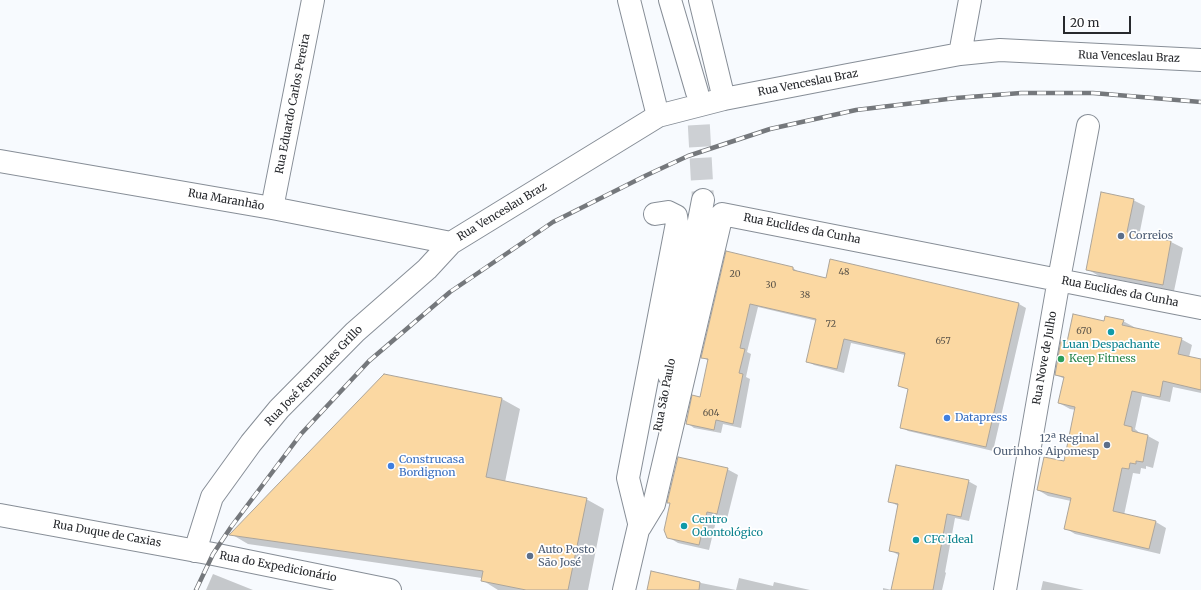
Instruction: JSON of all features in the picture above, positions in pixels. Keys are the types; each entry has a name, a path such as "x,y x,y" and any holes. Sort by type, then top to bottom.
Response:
{"street":[{"name":"Rua Eduardo Carlos Pereira","path":"272,208 314,0"},
{"path":"629,0 658,116"},
{"path":"670,0 697,92"},
{"path":"700,0 724,99"},
{"path":"960,54 970,0"},
{"name":"Rua Venceslau Braz","path":"451,243 658,116 724,99 960,54 1000,50 1201,60"},
{"name":"Rua Nove de Julho","path":"1005,590 1059,279 1088,126"},
{"name":"Rua Maranhão","path":"0,161 272,208 451,243"},
{"name":"Rua São Paulo","path":"624,590 640,527 703,200"},
{"path":"640,527 628,478 677,223 676,216 668,212 655,214"},
{"name":"Rua Euclides da Cunha","path":"640,527 654,504 722,214 1201,308"},
{"name":"Rua José Fernandes Grillo","path":"204,553 212,498 251,443 274,415 355,332 426,269 451,243"},
{"name":"Rua Duque de Caxias","path":"0,515 204,553"},
{"name":"Rua do Expedicionário","path":"204,553 390,590"}],"building":[{"name":"Correios","path":"1101,192 1134,199 1127,232 1171,241 1163,285 1086,270"},
{"path":"726,251 793,267 793,270 826,278 830,259 1019,303 986,447 900,428 908,389 898,386 905,353 844,339 837,369 806,362 816,319 750,304 740,348 745,349 739,373 743,374 733,424 716,420 714,430 686,424 692,395 700,397 708,359 701,358"},
{"path":"1073,314 1104,321 1105,316 1124,320 1122,325 1182,338 1178,354 1201,359 1201,390 1163,381 1160,397 1132,391 1124,425 1132,427 1132,431 1148,435 1143,462 1136,461 1136,464 1130,463 1129,469 1122,468 1113,511 1156,521 1149,549 1064,529 1071,498 1037,490 1044,457 1064,461 1075,407 1058,403 1064,377 1055,375 1061,340 1067,342"},
{"name":"Construcasa Bordignon","path":"384,374 502,398 486,477 587,498 568,590 526,590 481,581 483,571 229,535"},
{"path":"678,457 728,468 717,514 707,512 699,545 667,538 664,530 670,503 667,503"},
{"path":"896,465 969,480 961,517 947,514 933,590 891,590 899,553 889,551 898,504 888,502"},
{"path":"651,571 700,582 699,590 647,590"}],"tunnel":[{"path":"697,92 703,200"}],"railway":[{"path":"196,590 213,554 231,527 301,434 369,361 450,292 553,222 647,175 688,156 770,129 856,110 956,98 1021,93 1093,93 1201,102"}],"place":[{"name":"Correios","path":"1121,236"},
{"name":"Luan Despachante","path":"1111,332"},
{"name":"Keep Fitness","path":"1061,359"},
{"name":"Datapress","path":"947,418"},
{"name":"12ª Reginal Ourinhos Aipomesp","path":"1107,445"},
{"name":"Construcasa Bordignon","path":"391,466"},
{"name":"Centro Odontológico","path":"684,526"},
{"name":"CFC Ideal","path":"916,540"},
{"name":"Auto Posto São José","path":"530,556"}]}
